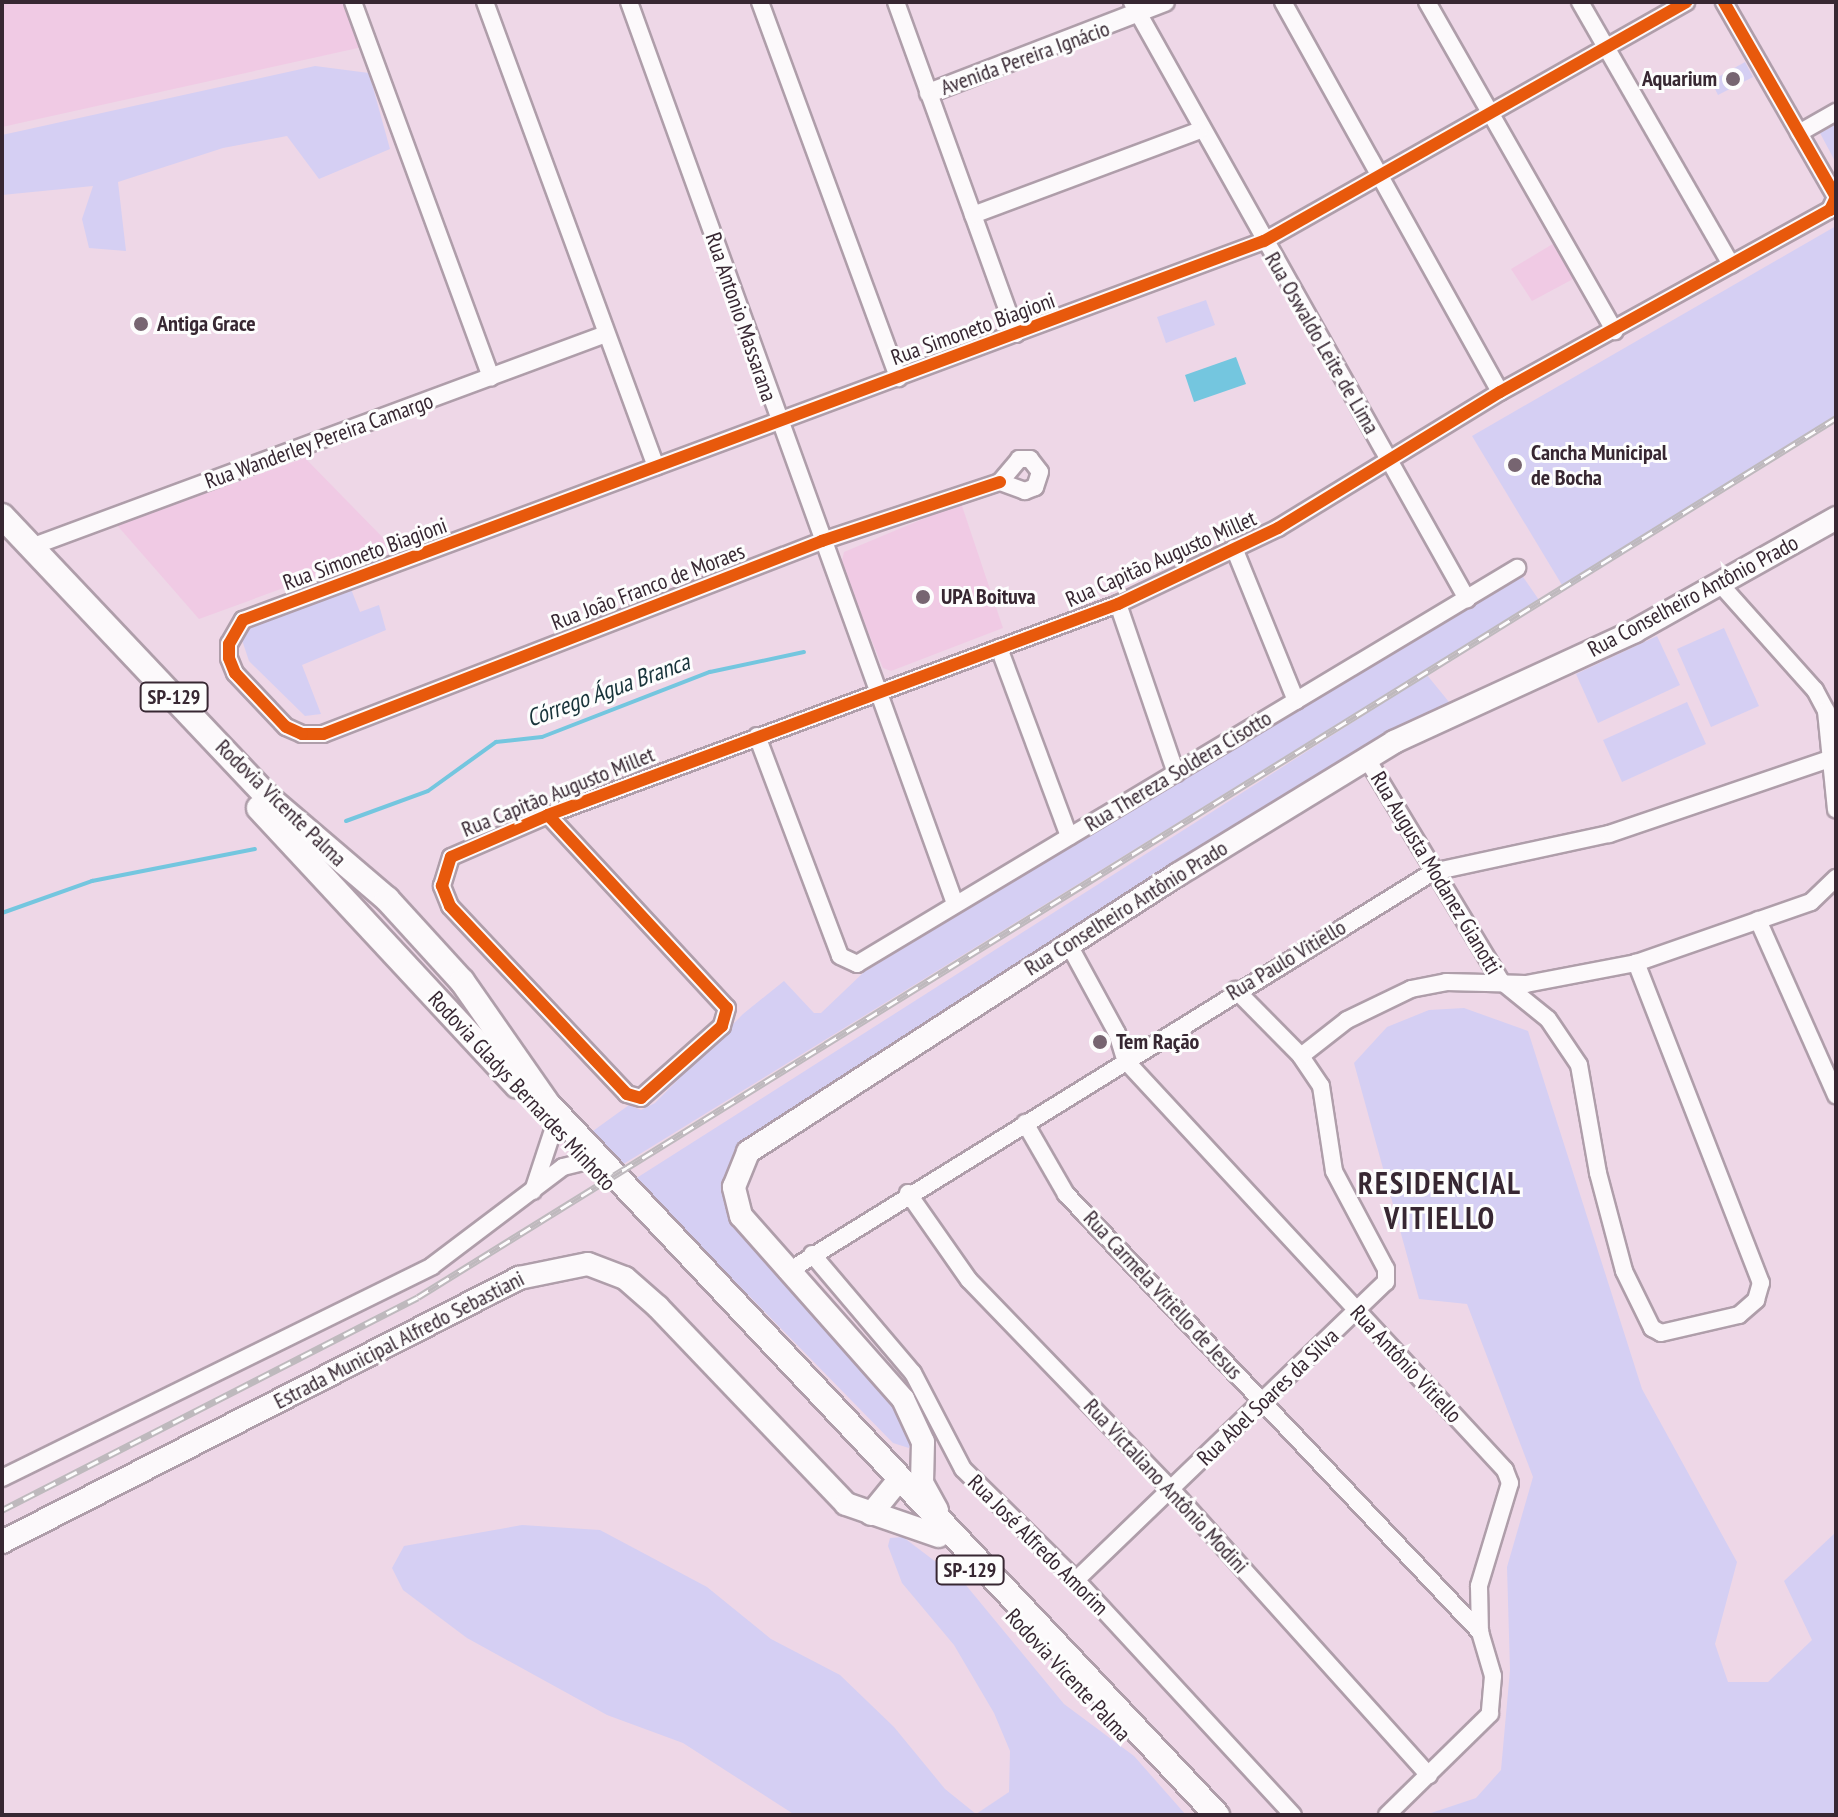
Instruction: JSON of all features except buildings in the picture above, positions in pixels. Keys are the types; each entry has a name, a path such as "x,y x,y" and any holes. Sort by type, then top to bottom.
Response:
{"main road":[{"name":"Rodovia Vicente Palma","path":"2,516 271,800 412,925 462,981 506,1050 578,1135"},
{"name":"Rua Conselheiro Antônio Prado","path":"923,1442 892,1382 747,1227 737,1204 737,1175 748,1152 1069,945 1367,759 1721,585 1836,518"},
{"name":"Rodovia Vicente Palma","path":"2,530 304,855"},
{"name":"Rodovia Gladys Bernardes Minhoto","path":"304,855 390,950 555,1124 596,1162 744,1321"},
{"path":"390,950 387,926 397,920 412,925"},
{"name":"Rodovia Gladys Bernardes Minhoto","path":"578,1135 596,1162"},
{"name":"Estrada Municipal Alfredo Sebastiani","path":"2,1542 519,1278 570,1264 606,1268 625,1278 826,1487 853,1509 949,1538"},
{"name":"Rodovia Vicente Palma","path":"744,1321 1217,1815"},
{"path":"871,1514 894,1481 914,1468 923,1442"},
{"path":"923,1442 924,1487 949,1538"},
{"name":"Rodovia Vicente Palma","path":"949,1538 1199,1815"}],"street":[{"path":"353,2 491,377"},
{"path":"485,2 656,467"},
{"name":"Rua Antonio Massarana","path":"629,2 778,422 954,901"},
{"path":"760,2 898,378"},
{"path":"896,2 1016,334"},
{"name":"Avenida Pereira Ignácio","path":"929,93 1136,9 1165,2"},
{"path":"1283,2 1377,177 1500,392"},
{"path":"1427,2 1615,331"},
{"path":"1580,2 1731,265"},
{"name":"Rua Simoneto Biagioni","path":"313,735 286,727 235,673 228,650 240,622 1264,241 1686,2"},
{"path":"1724,2 1836,197"},
{"name":"Rua Oswaldo Leite de Lima","path":"1136,9 1200,130 1467,599"},
{"path":"1799,133 1836,112"},
{"path":"973,215 1200,130"},
{"name":"Rua Capitão Augusto Millet","path":"548,815 722,997 728,1011 722,1026 649,1095 639,1098 627,1094 450,906 442,886 451,857 548,815 1118,604 1278,528 1500,392 1828,212 1836,197"},
{"name":"Rua Wanderley Pereira Camargo","path":"31,547 606,334"},
{"name":"Rua João Franco de Moraes","path":"313,735 822,541 1000,482"},
{"path":"1234,548 1296,701"},
{"name":"Rua Thereza Soldera Cisotto","path":"757,736 840,956 848,963 861,963 954,901 1176,773 1517,568"},
{"path":"1721,585 1815,690 1826,711 1836,809"},
{"path":"1118,604 1176,773"},
{"path":"999,648 1069,836"},
{"name":"Rua Paulo Vitiello","path":"787,1272 908,1193 1433,872 1609,834 1832,758"},
{"name":"Rua Augusta Modanez Gianotti","path":"1367,759 1501,981 1548,1019 1579,1065 1606,1211 1624,1271 1652,1328 1661,1333 1732,1318 1753,1303 1761,1278 1636,963"},
{"path":"1301,1056 1347,1020 1411,989 1501,981 1526,984 1636,963 1811,902 1835,881"},
{"path":"1758,920 1836,1095"},
{"name":"Rua Antônio Vitiello","path":"1069,945 1117,1033 1125,1060 1505,1470 1509,1499 1479,1586 1480,1632 1493,1676 1490,1714 1387,1815"},
{"name":"Rua Abel Soares da Silva","path":"1076,1580 1379,1292 1386,1269 1334,1171 1326,1103 1301,1056 1236,990"},
{"name":"Rua Carmela Vitiello de Jesus","path":"1025,1123 1066,1194 1480,1632"},
{"path":"533,1193 555,1124"},
{"path":"2,1478 432,1266 533,1193 563,1167 596,1162"},
{"name":"Rua Victaliano Antônio Modini","path":"908,1193 969,1280 1172,1490 1429,1775"},
{"name":"Rua José Alfredo Amorim","path":"812,1254 913,1373 963,1469 1076,1580 1293,1815"}],"shaded area":[{"path":"2,2 350,2 367,46 2,127"},
{"name":"Aquarium","path":"1745,62 1753,77 1718,95 1711,81"},
{"path":"315,66 369,73 390,149 319,179 287,136 223,148 118,182 126,251 89,248 82,219 93,186 2,195 2,135"},
{"path":"1836,124 1836,163 1820,133"},
{"path":"1836,226 1836,416 1565,590 1472,436"},
{"path":"1556,242 1575,278 1532,301 1511,269"},
{"path":"1206,300 1215,325 1166,343 1157,317"},
{"path":"305,458 393,548 199,619 116,524"},
{"name":"UPA Boituva","path":"961,503 1003,628 891,671 883,668 841,566 844,552"},
{"path":"1521,574 1539,600 617,1168 586,1136 629,1105 641,1110 655,1103 743,1014 784,981 814,1013 821,1013 864,972"},
{"path":"351,589 360,612 379,605 386,630 302,665 321,714 305,716 249,661 242,640 251,622"},
{"path":"1724,628 1759,706 1711,727 1677,649"},
{"path":"1657,636 1680,685 1598,723 1576,674"},
{"path":"1427,675 1449,702 752,1138 727,1191 872,1374 913,1437 909,1448 893,1443 635,1179"},
{"path":"1687,702 1706,744 1622,782 1603,740"},
{"path":"1464,1008 1528,1031 1642,1389 1737,1562 1715,1644 1728,1682 1768,1682 1812,1640 1784,1581 1836,1532 1836,1815 1425,1815 1476,1798 1501,1770 1510,1670 1507,1567 1533,1477 1467,1304 1419,1299 1354,1063 1387,1027 1429,1010"},
{"path":"522,1525 600,1530 707,1587 771,1639 840,1675 894,1727 945,1789 976,1814 1009,1792 1010,1751 994,1713 954,1645 902,1583 888,1546 890,1538 903,1537 965,1584 1064,1704 1134,1756 1186,1815 795,1815 683,1743 607,1715 467,1638 403,1590 392,1568 404,1546"}],"water":[{"path":"1236,357 1246,384 1194,402 1185,375"}],"waterway":[{"name":"Córrego Água Branca","path":"346,821 428,791 496,742 542,737 710,672 804,652"},
{"name":"Córrego Água Branca","path":"2,913 92,881 255,849"}],"railway":[{"path":"2,1510 418,1297 1836,418"}],"cycle path":[{"path":"1000,482 822,541 323,734 302,734 286,727 235,673 229,658 229,644 243,620 1264,241 1686,2"},
{"path":"548,815 727,1008 722,1026 641,1098 627,1094 450,906 442,886 451,857 548,815 1118,604 1278,528 1500,392 1830,210 1836,197 1724,2"}],"place":[{"name":"Aquarium","path":"1733,79"},
{"name":"Antiga Grace","path":"141,324"},
{"name":"Cancha Municipal de Bocha","path":"1515,465"},
{"name":"UPA Boituva","path":"923,597"},
{"name":"Tem Ração","path":"1100,1042"}],"district":[{"name":"RESIDENCIAL VITIELLO","path":"1440,1200"}]}
